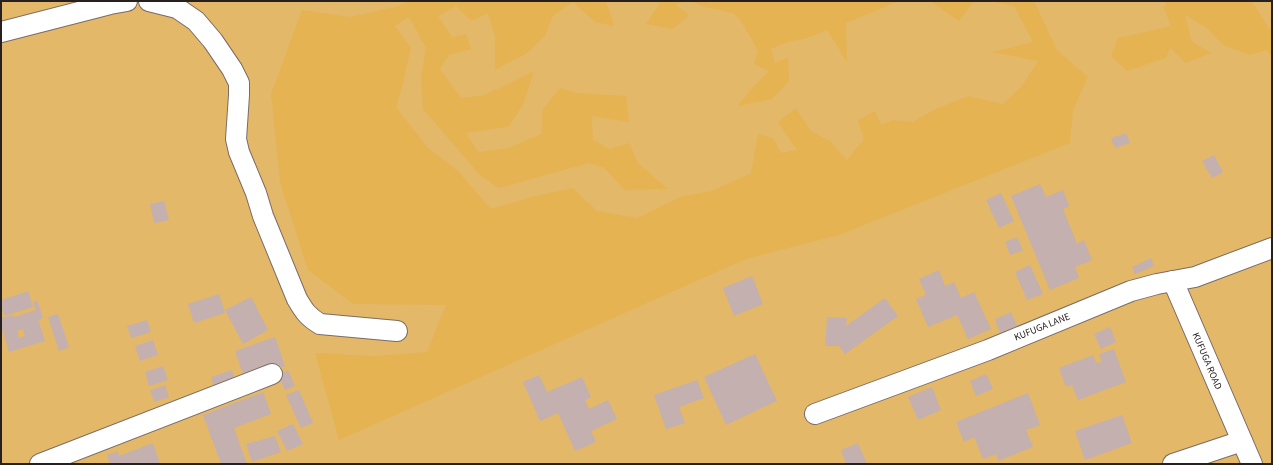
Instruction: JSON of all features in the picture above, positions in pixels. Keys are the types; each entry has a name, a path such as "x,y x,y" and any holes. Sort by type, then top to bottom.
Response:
{"street":[{"path":"1,32 127,1"},
{"path":"149,1 177,8 196,21 213,40 232,68 239,83 236,139 256,192 263,216 297,299 304,311 311,319 320,324 397,331"},
{"name":"KUFUGA LANE","path":"815,414 988,350 1131,291 1157,284 1195,277 1272,248"},
{"name":"KUFUGA ROAD","path":"1173,281 1252,464"},
{"path":"40,464 272,374"},
{"path":"1173,464 1242,441"}],"shaded area":[{"path":"1,1 1272,1 1272,464 1,464"},
{"path":"408,1 606,1 614,26 595,22 573,2 553,16 545,36 527,53 495,70 495,37 488,13 471,21 456,6 438,16 452,37 466,34 471,49 449,55 440,69 461,98 485,95 534,71 523,105 508,127 466,133 478,152 509,148 541,134 543,109 560,88 577,93 626,96 629,122 592,116 593,140 610,149 629,143 638,163 668,189 625,190 604,168 589,163 499,188 480,175 423,109 421,78 426,48 409,17 395,26 411,48 396,107 427,147 458,171 491,209 531,197 573,188 597,211 637,218 680,197 712,191 751,173 758,134 773,138 781,153 797,150 778,122 796,108 811,131 831,142 847,160 864,139 858,120 875,111 881,125 892,120 913,122 933,110 968,96 1003,104 1022,86 1038,61 992,52 1033,42 1014,6 990,1 1034,1 1057,50 1088,77 1073,110 1070,143 839,235 746,259 339,440 315,353 374,356 427,352 446,305 353,304 308,270 280,182 271,94 302,10 350,17 399,6"},
{"path":"661,1 684,1 676,5 689,15 673,29 646,24"},
{"path":"692,1 899,1 846,23 847,62 827,30 771,49 775,63 788,57 789,81 772,99 738,106 752,88 769,71 754,64 758,51 737,16 729,12 702,6"},
{"path":"930,1 974,1 959,21"},
{"path":"1166,1 1252,1 1269,29 1272,27 1272,56 1266,50 1250,55 1223,45 1207,28 1185,15 1192,42 1211,53 1186,63 1170,48 1166,58 1127,71 1111,56 1118,38 1171,26 1164,8"}],"building":[{"path":"1126,133 1130,143 1115,148 1111,138"},
{"path":"1214,155 1223,172 1212,178 1202,161"},
{"path":"1040,184 1046,197 1063,190 1069,206 1063,209 1077,244 1084,240 1092,260 1075,267 1079,278 1050,290 1011,196"},
{"path":"1001,193 1014,221 999,228 986,200"},
{"path":"164,201 169,220 154,223 150,204"},
{"path":"1017,237 1023,250 1010,255 1005,242"},
{"path":"1151,258 1154,266 1135,274 1132,267"},
{"path":"1030,265 1043,294 1027,300 1015,272"},
{"path":"939,270 945,286 954,282 961,298 974,292 991,329 968,339 957,315 928,327 916,299 926,295 919,279"},
{"path":"752,276 763,304 734,316 723,288"},
{"path":"28,291 33,307 4,316 1,300"},
{"path":"219,294 225,313 194,323 188,304"},
{"path":"251,297 268,330 243,344 225,310"},
{"path":"885,298 898,316 845,354 839,346 825,346 827,317 847,318 846,326"},
{"path":"37,300 43,318 39,320 37,316 45,341 9,352 1,325 1,318 13,315 14,317 36,310 33,302","holes":["23,329 25,336 19,338 17,331"]},
{"path":"1011,312 1017,326 1000,333 995,319"},
{"path":"58,314 69,347 59,351 48,317"},
{"path":"147,320 151,332 131,338 127,326"},
{"path":"1110,327 1116,342 1101,349 1094,334"},
{"path":"275,337 285,366 245,380 235,351"},
{"path":"153,340 158,355 140,361 135,346"},
{"path":"1114,349 1126,382 1078,400 1072,385 1066,387 1059,368 1093,355 1096,363 1102,362 1099,354"},
{"path":"755,354 777,401 726,425 704,377"},
{"path":"163,366 168,380 149,386 145,372"},
{"path":"232,370 237,386 216,393 211,377"},
{"path":"288,370 295,386 285,390 278,374"},
{"path":"986,374 993,389 976,396 970,381"},
{"path":"539,375 547,392 582,377 591,397 585,400 589,409 608,400 617,419 591,431 596,442 575,451 558,413 540,421 523,382"},
{"path":"697,380 704,398 679,407 685,423 666,429 654,395"},
{"path":"165,385 169,397 154,402 150,390"},
{"path":"932,387 941,410 918,420 908,397"},
{"path":"299,390 313,423 301,428 286,395"},
{"path":"263,392 271,414 234,428 247,464 221,464 203,415"},
{"path":"1028,393 1040,425 1026,430 1033,447 998,461 996,454 983,459 974,437 964,442 956,422"},
{"path":"1122,415 1132,443 1085,460 1075,431"},
{"path":"293,424 303,444 287,451 277,431"},
{"path":"275,436 281,452 252,462 246,444"},
{"path":"153,443 160,464 110,464 107,455 118,451 119,456"},
{"path":"858,443 867,464 846,464 841,450"}]}
